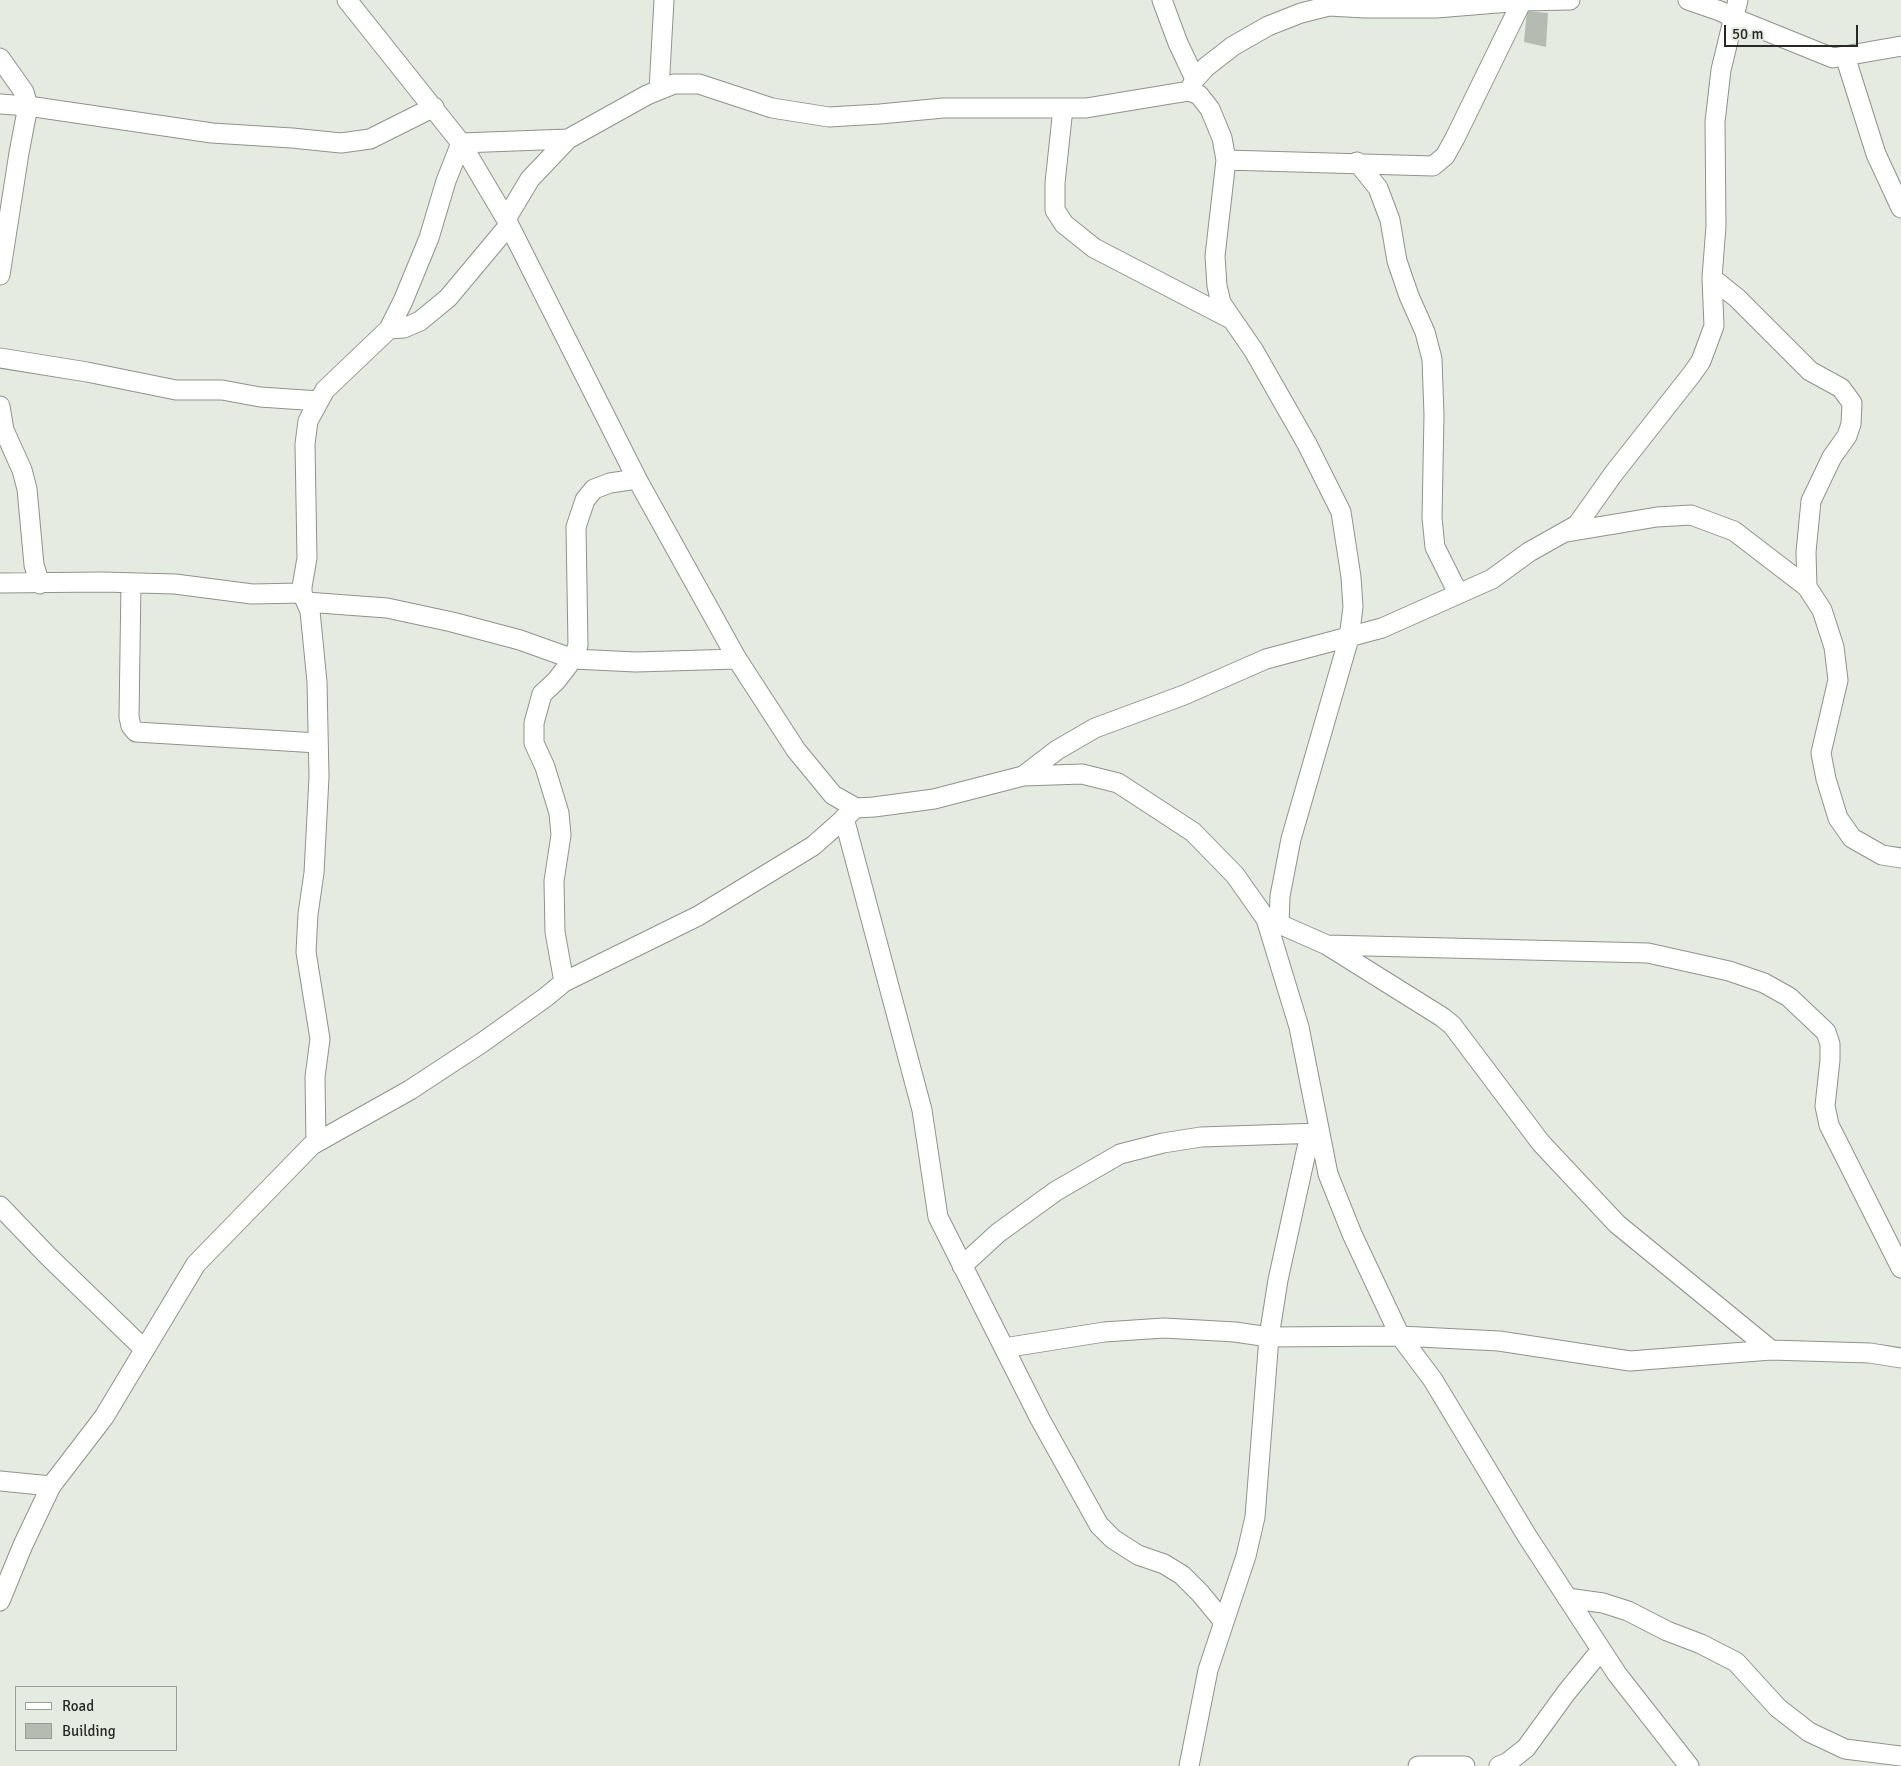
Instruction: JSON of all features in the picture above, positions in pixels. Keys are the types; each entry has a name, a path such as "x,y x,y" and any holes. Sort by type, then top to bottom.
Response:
{"street":[{"path":"347,0 461,142 507,222 636,479 737,659 796,750 850,813 922,1110 938,1217 1040,1419 1099,1525 1113,1539 1138,1555 1164,1564 1182,1575 1224,1622"},
{"path":"658,90 664,0"},
{"path":"1162,0 1192,85 1210,108 1222,138 1226,160 1215,256 1217,286 1221,303 1254,351 1307,444 1341,512 1351,577 1352,607 1349,638 1291,839 1280,896 1272,921"},
{"path":"389,328 404,328 420,321 448,298 507,222 530,179 568,139 658,90 674,84 699,84 772,108 829,117 943,108 1086,108 1192,85 1206,67 1234,46 1268,26 1330,3 1365,8 1436,8 1522,1 1570,0"},
{"path":"1688,0 1720,11 1736,9 1833,58 1901,46"},
{"path":"1226,160 1356,162 1433,166 1445,156 1522,1"},
{"path":"1023,776 1057,750 1095,728 1184,695 1266,659 1382,628 1492,578 1529,552 1577,525 1614,473 1701,361 1714,326 1712,278 1716,226 1715,122 1721,70 1736,9"},
{"path":"1845,56 1876,154 1901,208"},
{"path":"0,58 24,92 28,106 0,275"},
{"path":"0,104 28,106 212,134 292,138 341,143 370,139 434,107"},
{"path":"1063,108 1055,184 1055,210 1064,224 1094,248 1232,319"},
{"path":"461,142 568,139"},
{"path":"316,1143 315,1077 320,1039 306,952 308,914 314,872 320,777 317,682 310,610 304,597 307,558 305,444 308,421 325,390 389,328 403,301 430,238 446,181 461,142"},
{"path":"1356,162 1378,188 1390,220 1397,261 1425,332 1432,360 1434,415 1432,518 1435,547 1458,593"},
{"path":"1712,278 1737,298 1810,371 1841,388 1852,403 1851,424 1847,436 1832,457 1811,501 1806,552 1807,588"},
{"path":"0,358 87,372 176,390 222,390 260,397 319,402"},
{"path":"0,406 4,430 22,470 28,490 34,565 40,584"},
{"path":"564,982 555,932 554,880 561,835 559,813 545,767 534,743 534,723 542,694 556,681 574,659 578,645 576,527 584,500 594,489 610,483 636,479"},
{"path":"1567,532 1657,517 1691,515 1734,531 1807,588 1822,610 1834,647 1838,680 1821,753 1826,779 1838,818 1852,838 1882,855 1901,858"},
{"path":"0,583 175,584 252,594 304,597 396,610 452,622 520,640 574,659 636,662 737,659"},
{"path":"131,583 129,718 131,726 136,732 318,743"},
{"path":"0,1601 22,1545 51,1486 104,1417 196,1264 299,1158 316,1143 410,1090 483,1042 564,982 698,916 814,846 850,813 874,807 934,799 1023,776 1082,774 1118,783 1193,832 1235,875 1272,921 1299,1027 1315,1133 1328,1174 1352,1234 1400,1336 1432,1380 1617,1674 1689,1766"},
{"path":"1272,921 1327,945 1452,1025 1541,1143 1617,1224 1771,1350"},
{"path":"1327,945 1648,953 1729,971 1764,983 1788,997 1826,1032 1830,1044 1825,1106 1829,1125 1901,1268"},
{"path":"962,1266 998,1233 1048,1196 1120,1154 1163,1142 1200,1137 1315,1133"},
{"path":"1190,1766 1208,1670 1246,1556 1255,1517 1268,1337 1278,1280 1315,1133"},
{"path":"0,1206 48,1256 144,1348"},
{"path":"1004,1348 1104,1332 1164,1328 1235,1332 1268,1337 1400,1336 1499,1340 1630,1361 1771,1350 1870,1353 1901,1358"},
{"path":"0,1481 51,1486"},
{"path":"1568,1598 1603,1603 1628,1611 1667,1631 1702,1644 1736,1662 1778,1708 1809,1732 1846,1749 1901,1758 1900,1766"},
{"path":"1499,1766 1507,1763 1526,1748 1566,1693 1601,1650"},
{"path":"1418,1766 1465,1766"}],"building":[{"path":"1527,11 1548,13 1546,47 1524,42"}]}
